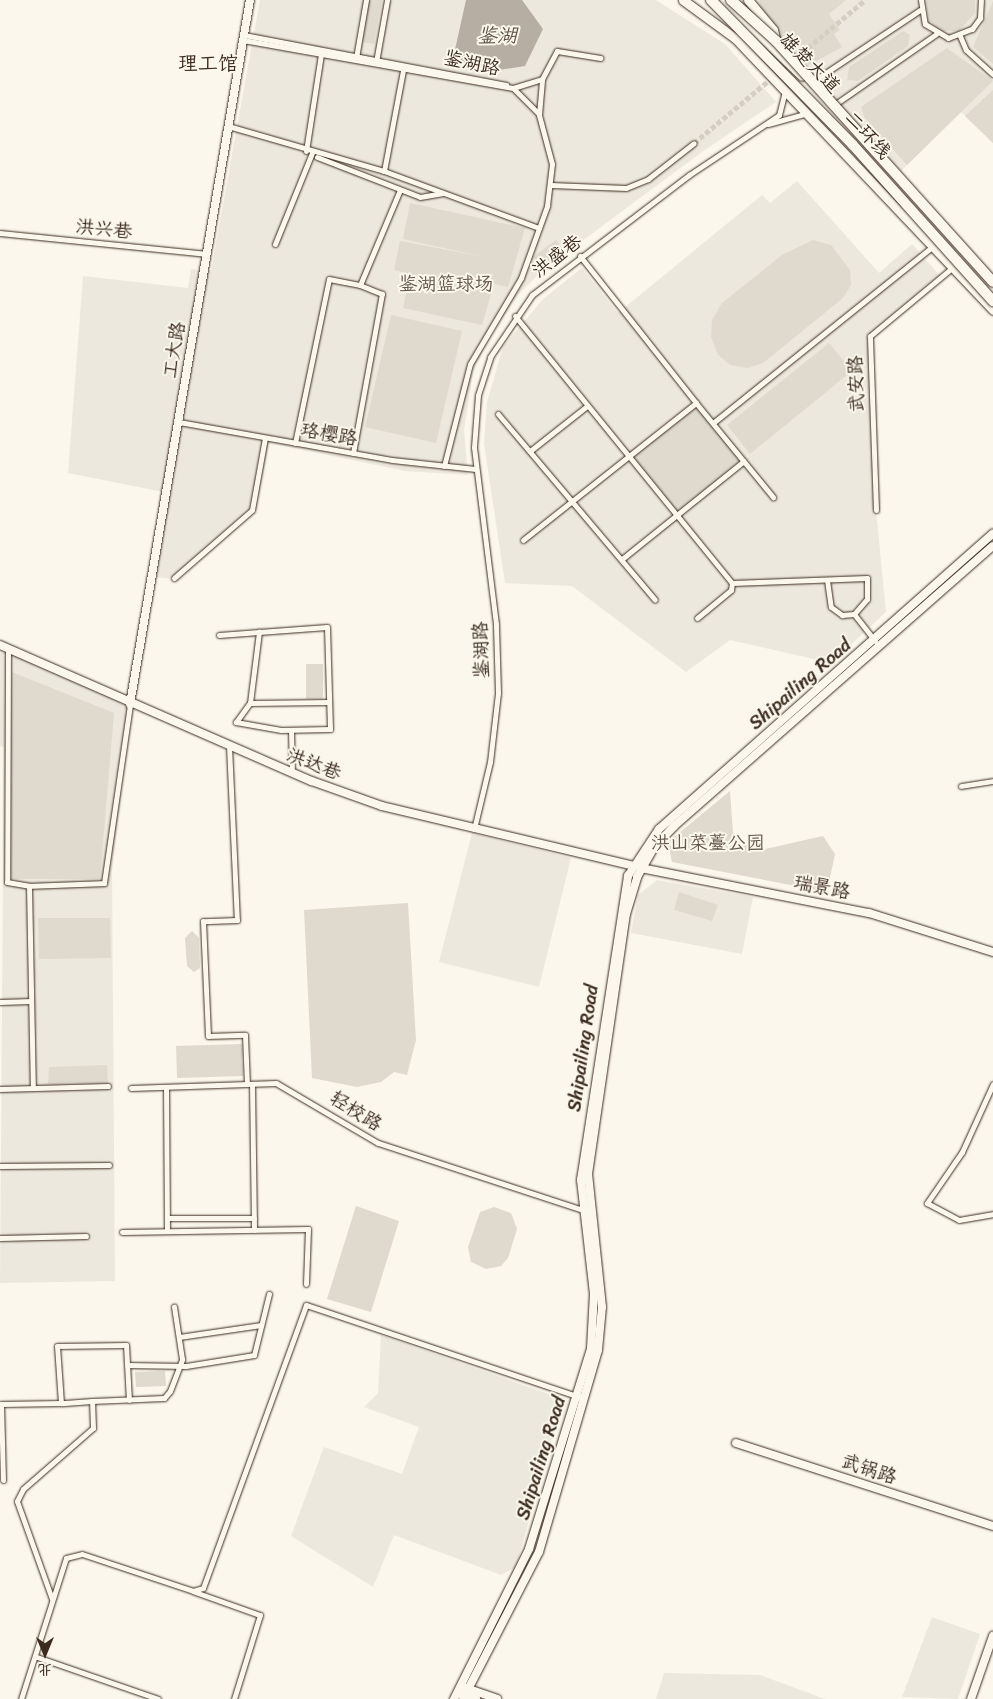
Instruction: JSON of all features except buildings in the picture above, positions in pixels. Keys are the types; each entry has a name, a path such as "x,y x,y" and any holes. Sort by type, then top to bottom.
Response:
{"highway":[{"name":"二环线","path":"711,0 853,145 993,301"},
{"path":"731,4 776,41 991,281"}],"main road":[{"path":"683,0 735,38 785,87 993,310"},
{"name":"雄楚大道","path":"722,0 731,4 810,84 991,281"},
{"path":"748,0 773,30 776,41"}],"street":[{"name":"工大路","path":"130,704 179,422 205,254 250,0"},
{"path":"356,58 366,0"},
{"path":"376,62 387,0"},
{"path":"731,4 741,0"},
{"path":"921,0 920,10 925,24 936,34 960,36 976,24 980,0"},
{"path":"810,84 920,10"},
{"path":"831,107 936,34"},
{"path":"960,36 966,50 993,74"},
{"name":"鉴湖路","path":"244,37 321,54 356,58"},
{"name":"鉴湖路","path":"244,37 513,88"},
{"path":"444,466 470,364 520,278 539,228 551,185 552,156 539,115 542,79 557,51 600,58"},
{"path":"306,151 321,54"},
{"name":"鉴湖路","path":"376,62 403,70 513,88"},
{"path":"384,171 403,70"},
{"path":"539,115 513,88 542,79"},
{"name":"洪盛巷","path":"476,469 480,387 494,348 515,316 532,295 580,256 783,110 785,87"},
{"name":"洪盛巷","path":"754,130 808,113"},
{"path":"228,126 306,151 400,190 427,198 443,193"},
{"path":"551,185 587,189 638,184 694,143"},
{"path":"312,154 384,171 539,228"},
{"path":"276,244 312,154"},
{"path":"360,285 400,190"},
{"name":"洪兴巷","path":"0,233 205,254"},
{"path":"713,423 933,245"},
{"path":"580,256 773,497"},
{"name":"武安路","path":"876,510 870,336 954,267"},
{"path":"991,281 993,269"},
{"path":"295,443 329,279 360,285 382,294 353,453"},
{"path":"515,316 732,583 731,590 697,618"},
{"path":"523,540 696,403"},
{"path":"530,451 587,406"},
{"path":"498,414 655,600"},
{"name":"珞樱路","path":"179,422 353,453 476,469"},
{"path":"174,578 252,510 264,438"},
{"path":"622,559 744,461"},
{"name":"鉴湖路","path":"474,829 491,754 498,673 496,624 476,469"},
{"name":"Shipailing Road","path":"457,1692 529,1549 598,1350 602,1315 586,1211 588,1174 626,914 637,867 674,826 993,534"},
{"name":"Shipailing Road","path":"876,643 992,547"},
{"path":"732,583 867,578 867,599 854,614 842,615 831,607 827,580"},
{"path":"854,614 876,643"},
{"path":"219,634 327,627 330,729 291,730 237,723 250,703 259,632"},
{"path":"4,647 4,874 7,882 29,886 104,883 130,704"},
{"name":"洪达巷","path":"4,647 130,704 292,773 382,806 637,867"},
{"path":"250,703 329,702"},
{"path":"291,730 292,773"},
{"path":"229,746 237,920 203,922 208,1036 245,1035 250,1084 254,1230"},
{"path":"961,786 993,781"},
{"name":"瑞景路","path":"637,867 869,913 993,952"},
{"path":"29,886 33,1088"},
{"path":"0,1002 30,1001"},
{"name":"轻校路","path":"131,1088 276,1083 378,1143 586,1211"},
{"path":"993,1084 962,1152 927,1203 959,1220 993,1214"},
{"path":"0,1089 108,1086"},
{"path":"166,1086 167,1231"},
{"path":"0,1166 109,1165"},
{"path":"168,1218 254,1218"},
{"path":"122,1232 308,1229 306,1284"},
{"path":"0,1238 86,1236"},
{"path":"127,1365 182,1364 254,1355 269,1294"},
{"path":"193,1591 206,1584 306,1305 581,1398"},
{"path":"3,1480 1,1404 164,1398 177,1382 182,1364 174,1307"},
{"path":"179,1337 261,1325"},
{"path":"61,1402 57,1346 126,1344 129,1400"},
{"name":"Shipailing Road","path":"465,1694 539,1552 581,1398"},
{"path":"53,1599 17,1501 23,1489 93,1428 92,1401"},
{"name":"武锅路","path":"736,1443 993,1526"},
{"path":"20,1699 37,1657 63,1561 77,1554 193,1591 260,1615 234,1699"},
{"path":"971,1699 993,1636"},
{"path":"37,1657 158,1699"},
{"path":"457,1692 497,1699"},
{"path":"465,1694 476,1699"}],"shaded area":[{"path":"260,0 656,0 725,44 776,102 702,152 543,270 519,294 490,335 473,373 464,430 468,475 405,471 269,443 256,509 176,579 153,577 163,492 68,473 83,276 188,288 191,269 211,271"},
{"path":"757,0 993,0 993,143 961,112 901,171 858,130 752,9"},
{"path":"797,181 879,273 912,244 941,277 870,336 876,510 886,612 831,663 730,640 686,672 572,586 505,583 484,444 487,402 503,347 543,299 582,268 618,313 762,195 770,203"},
{"path":"13,651 132,705 112,870 115,1281 0,1283 4,747 0,746 0,653"},
{"path":"472,833 571,858 539,987 439,962"},
{"path":"657,880 753,897 742,954 631,933 638,895"},
{"path":"381,1335 563,1399 516,1567 501,1575 394,1535 373,1587 291,1536 324,1447 402,1474 419,1427 364,1407 378,1393"},
{"path":"932,1617 980,1634 958,1699 902,1697"},
{"path":"664,1673 760,1675 825,1699 656,1699"}],"green space":[{"path":"369,0 382,0 374,44 362,42"},
{"path":"759,0 846,0 829,14 840,30 834,34 842,47 809,65 762,11"},
{"path":"926,0 975,0 975,13 959,31 942,31 929,21"},
{"path":"993,1 993,64 973,47"},
{"path":"903,31 910,35 908,46 858,81 847,80 849,67"},
{"path":"947,48 993,81 907,165 864,117 861,107"},
{"path":"993,90 993,143 965,116"},
{"name":"鉴湖篮球场","path":"410,203 525,228 508,287 494,284 482,325 403,308 410,274 394,270 400,241 485,257 403,239"},
{"path":"556,240 566,253 543,270 533,257"},
{"path":"813,240 831,245 850,270 851,285 843,298 763,363 748,368 730,365 718,355 711,337 712,320 722,303 782,255"},
{"path":"391,315 462,331 436,443 365,427"},
{"path":"829,343 852,371 750,454 727,425"},
{"path":"696,403 744,461 676,516 628,456"},
{"path":"306,664 323,664 323,699 306,699"},
{"path":"12,672 114,713 100,879 8,879"},
{"name":"洪山菜薹公园","path":"730,791 733,833 739,842 761,850 823,836 835,854 827,892 672,862 668,842"},
{"path":"679,892 718,905 712,921 674,910"},
{"path":"408,903 416,1040 407,1075 394,1072 381,1082 357,1087 312,1078 304,910"},
{"path":"38,918 110,918 111,958 39,959"},
{"path":"192,931 199,938 200,968 194,972 187,966 185,938"},
{"path":"242,1044 243,1076 177,1078 176,1046"},
{"path":"107,1065 108,1083 48,1084 49,1067"},
{"path":"356,1206 399,1221 371,1312 327,1299"},
{"path":"494,1207 511,1213 517,1229 508,1258 501,1266 486,1269 471,1262 468,1247 480,1212"},
{"path":"165,1371 166,1386 136,1387 135,1372"}],"water":[{"name":"鉴湖","path":"466,0 522,0 543,29 525,66 493,71 452,63"}],"tunnel":[{"path":"779,72 865,0"},
{"path":"694,143 773,77"}],"district":[{"name":"理工馆","path":"208,63"}]}
